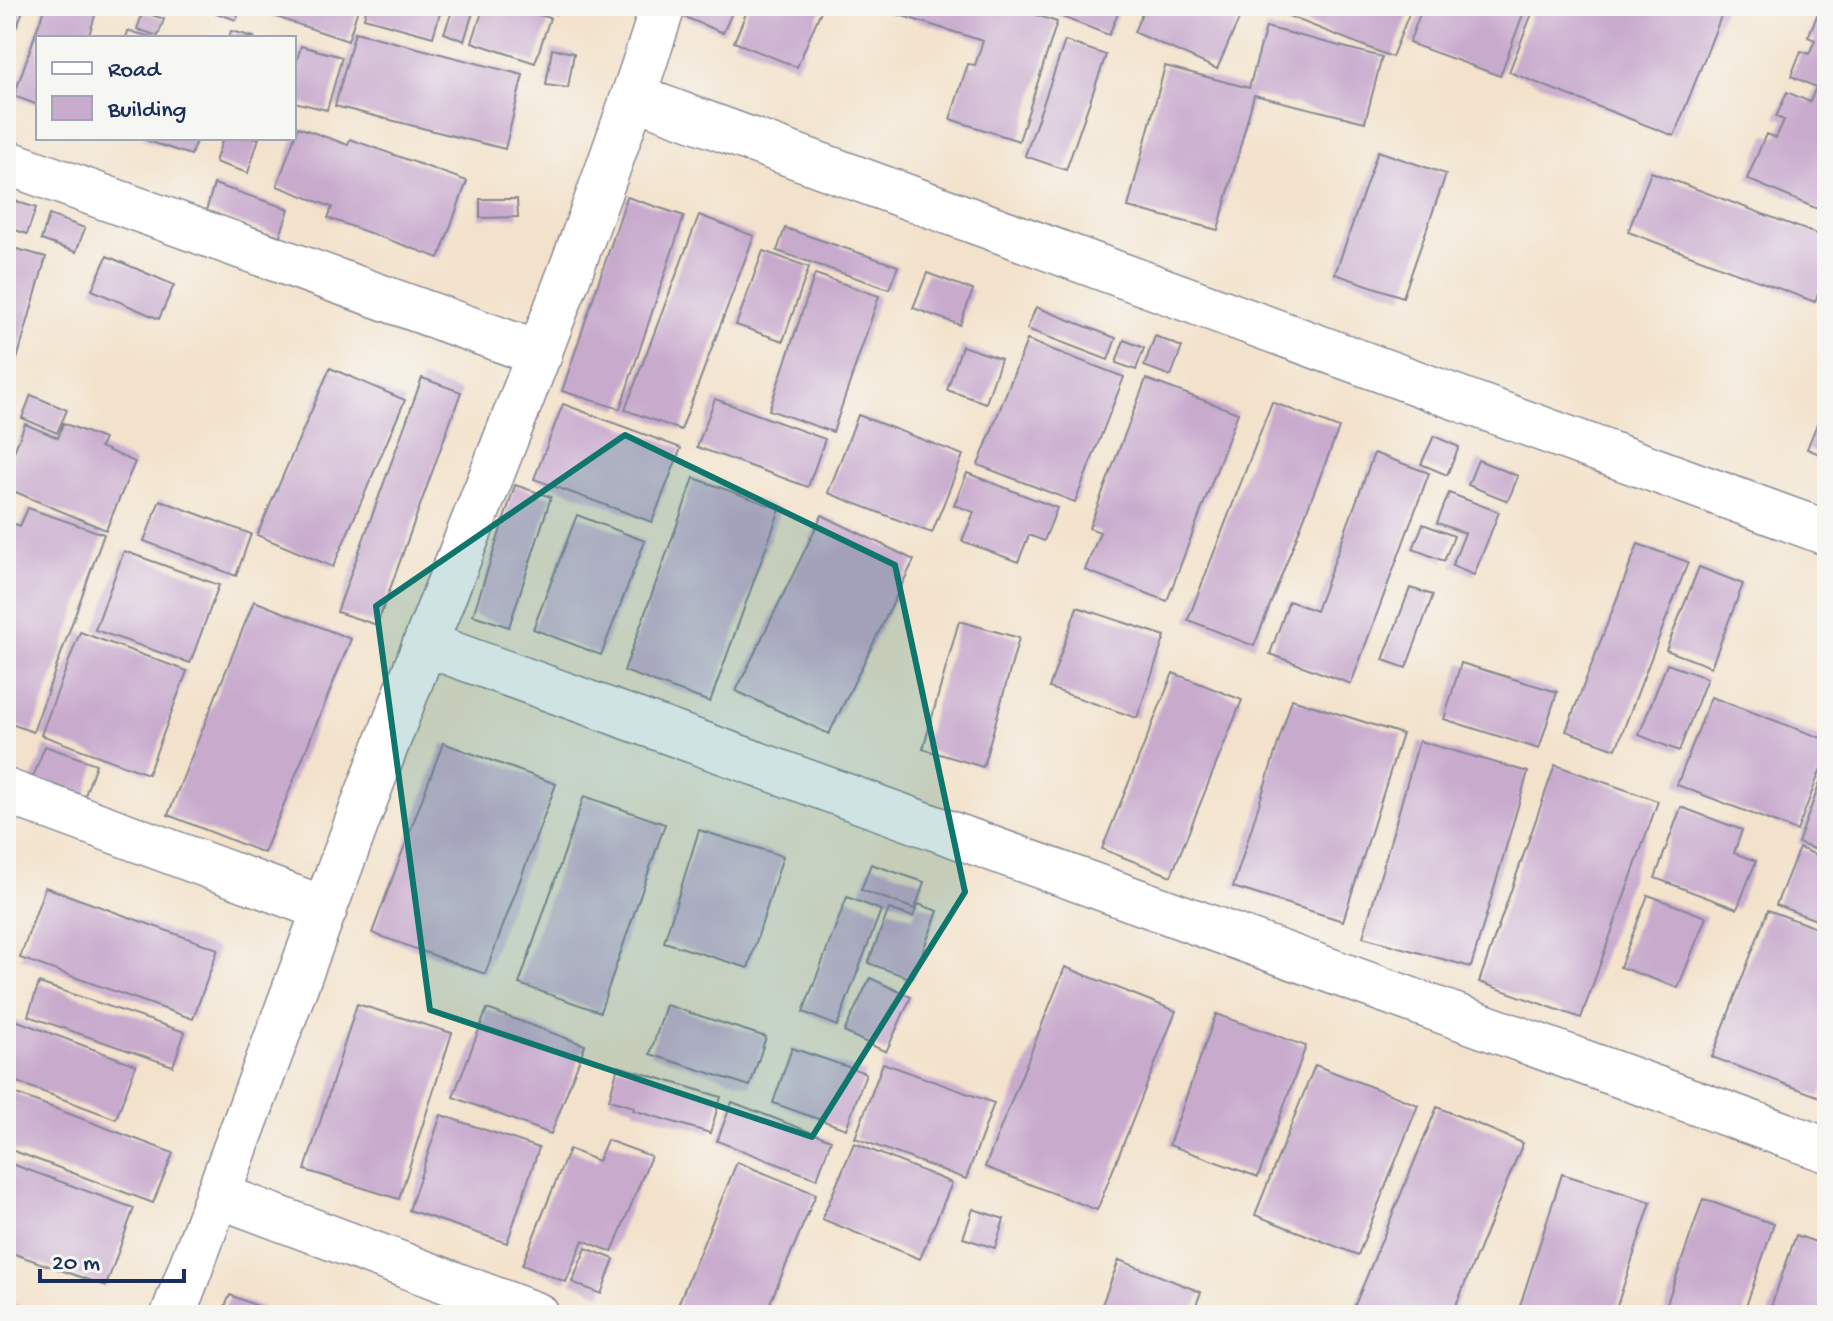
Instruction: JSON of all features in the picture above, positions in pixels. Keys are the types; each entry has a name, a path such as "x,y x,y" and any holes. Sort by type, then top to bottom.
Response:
{"street":[{"path":"173,1315 425,644 540,354 634,97 663,6"},
{"path":"634,97 1827,533"},
{"path":"6,162 540,354"},
{"path":"425,644 1827,1150"},
{"path":"6,791 325,909"},
{"path":"217,1195 537,1315"}],"highlighted area":[{"path":"625,435 895,565 965,892 812,1137 430,1010 376,606"}],"building":[{"path":"6,6 25,6 6,53"},
{"path":"45,6 98,6 89,36 36,36 36,104 14,96"},
{"path":"197,6 241,6 236,20"},
{"path":"267,6 359,6 348,41 264,13"},
{"path":"367,6 442,6 433,37 364,18"},
{"path":"454,6 475,6 464,41 444,33"},
{"path":"484,6 511,6 550,18 535,63 472,42"},
{"path":"532,6 559,6 556,14"},
{"path":"678,6 735,6 723,33 675,13"},
{"path":"749,6 823,6 797,67 734,42"},
{"path":"895,6 1026,6 1024,11 1057,22 1019,141 950,119 968,64 975,65 983,41 893,13"},
{"path":"1033,6 1121,6 1109,35"},
{"path":"1145,6 1215,6 1240,17 1217,69 1134,32"},
{"path":"1281,6 1412,6 1392,57 1278,12"},
{"path":"1423,6 1526,6 1500,76 1409,43"},
{"path":"1535,6 1725,6 1674,136 1509,72"},
{"path":"1821,6 1827,6 1827,213 1747,179 1766,134 1776,138 1784,120 1776,117 1787,92 1810,102 1816,87 1791,76 1801,51 1809,54 1815,40 1808,37"},
{"path":"143,12 164,19 158,36 137,29"},
{"path":"1266,27 1382,57 1365,122 1254,95 1218,230 1128,207 1165,66 1249,88"},
{"path":"128,31 148,36 127,36"},
{"path":"231,31 250,36 230,36"},
{"path":"355,32 523,75 505,149 335,106"},
{"path":"1065,41 1106,55 1066,170 1025,156"},
{"path":"301,46 342,57 327,110 296,102 296,63"},
{"path":"552,49 574,53 568,88 546,85"},
{"path":"298,127 348,145 350,139 467,181 439,258 328,218 332,207 277,186 293,140 296,140"},
{"path":"145,140 196,140 191,155"},
{"path":"222,140 258,140 248,173 215,162"},
{"path":"1378,151 1446,174 1403,297 1335,274"},
{"path":"1651,172 1827,238 1827,271 1815,302 1628,232"},
{"path":"214,184 289,209 280,236 206,211"},
{"path":"627,197 684,216 620,409 562,391"},
{"path":"6,198 36,208 27,234 6,227"},
{"path":"480,199 517,199 518,217 480,218"},
{"path":"49,215 85,228 76,252 41,240"},
{"path":"699,215 754,236 681,430 625,410"},
{"path":"785,228 898,266 889,289 777,251"},
{"path":"6,246 46,257 7,395 6,395"},
{"path":"763,251 809,267 783,341 736,325"},
{"path":"107,256 174,285 159,319 92,290"},
{"path":"927,273 973,290 960,325 913,308"},
{"path":"815,274 879,296 833,432 769,410"},
{"path":"1036,307 1116,338 1108,360 1027,329"},
{"path":"1155,336 1182,347 1171,376 1144,366"},
{"path":"1027,340 1124,377 1075,502 978,465"},
{"path":"1124,340 1144,348 1136,370 1116,363"},
{"path":"962,346 1001,359 986,403 947,390"},
{"path":"330,368 405,400 333,567 257,535"},
{"path":"422,378 461,392 377,625 337,612"},
{"path":"1146,379 1238,413 1167,601 1085,570 1100,532 1089,528"},
{"path":"31,395 67,410 57,433 22,418"},
{"path":"715,399 825,439 808,487 697,447"},
{"path":"1827,399 1827,457 1807,449"},
{"path":"1272,402 1339,428 1254,646 1188,620"},
{"path":"563,404 681,448 652,522 534,479"},
{"path":"858,415 963,455 932,533 828,493"},
{"path":"63,423 104,439 100,447 135,462 106,530 6,488 6,472 25,424 58,438"},
{"path":"1434,436 1459,447 1447,475 1421,464"},
{"path":"1374,453 1429,473 1351,684 1270,654 1289,601 1316,611"},
{"path":"1478,460 1518,476 1508,501 1468,485"},
{"path":"967,473 1057,508 1044,541 1029,535 1018,562 962,541 974,512 954,505"},
{"path":"694,478 780,509 710,702 624,671"},
{"path":"515,485 551,497 509,627 473,615"},
{"path":"1449,493 1499,512 1474,575 1452,566 1465,533 1437,523"},
{"path":"160,500 251,534 236,576 144,541"},
{"path":"28,508 104,534 33,732 6,722 6,521 20,526"},
{"path":"577,515 645,541 601,655 533,629"},
{"path":"822,515 914,560 829,734 736,691"},
{"path":"1423,524 1454,536 1444,561 1413,549"},
{"path":"1638,544 1688,562 1616,749 1566,731"},
{"path":"124,551 219,585 190,663 95,630"},
{"path":"1699,567 1743,584 1711,667 1666,650"},
{"path":"1410,588 1433,595 1406,668 1383,660"},
{"path":"254,601 351,639 264,853 168,815"},
{"path":"1077,607 1165,636 1137,718 1049,688"},
{"path":"959,621 1019,638 983,767 923,749"},
{"path":"80,632 187,671 148,774 41,735"},
{"path":"1461,663 1557,692 1539,749 1444,719"},
{"path":"1667,664 1707,678 1679,751 1639,735"},
{"path":"1173,673 1242,700 1171,876 1102,849"},
{"path":"1711,697 1827,740 1827,753 1797,831 1677,785"},
{"path":"1292,699 1402,734 1343,921 1233,887"},
{"path":"1419,741 1528,772 1471,967 1363,937"},
{"path":"443,743 556,784 485,974 372,933"},
{"path":"45,746 96,764 83,801 31,782"},
{"path":"1555,765 1658,801 1581,1018 1479,982"},
{"path":"1824,772 1827,773 1827,854 1798,843"},
{"path":"584,796 665,824 600,1012 519,984"},
{"path":"1681,807 1742,830 1734,853 1756,861 1737,909 1655,878"},
{"path":"699,830 783,856 748,968 664,942"},
{"path":"1799,848 1827,859 1827,924 1776,905"},
{"path":"871,864 924,882 915,909 861,890"},
{"path":"45,887 218,949 193,1019 20,958"},
{"path":"1648,895 1706,917 1678,988 1620,967"},
{"path":"847,897 881,910 837,1026 803,1012"},
{"path":"918,904 938,911 912,979 868,963 889,909 913,917"},
{"path":"1768,910 1827,932 1827,1077 1820,1097 1712,1057"},
{"path":"1065,967 1176,1011 1097,1210 985,1167"},
{"path":"870,978 911,997 886,1052 844,1032"},
{"path":"39,983 185,1032 173,1066 28,1016"},
{"path":"357,1004 452,1033 399,1199 305,1170"},
{"path":"666,1005 766,1037 750,1086 650,1054"},
{"path":"487,1009 585,1045 551,1134 453,1097"},
{"path":"1216,1014 1306,1046 1258,1177 1169,1145"},
{"path":"15,1020 136,1065 116,1119 6,1078 6,1044"},
{"path":"792,1048 866,1073 846,1129 773,1103"},
{"path":"883,1063 994,1103 966,1179 855,1138"},
{"path":"1315,1065 1418,1105 1358,1255 1255,1215"},
{"path":"618,1066 721,1097 710,1133 609,1100"},
{"path":"6,1090 173,1153 153,1203 6,1148"},
{"path":"732,1102 831,1140 817,1179 717,1141"},
{"path":"1437,1107 1523,1143 1452,1315 1358,1315 1352,1312"},
{"path":"441,1115 539,1148 507,1243 409,1210"},
{"path":"607,1140 651,1156 612,1252 583,1240 566,1282 522,1265 569,1149 598,1161"},
{"path":"854,1143 952,1183 920,1259 822,1219"},
{"path":"6,1162 134,1208 106,1286 6,1251"},
{"path":"737,1162 816,1194 765,1315 697,1315 677,1307"},
{"path":"1562,1174 1651,1202 1614,1315 1517,1315"},
{"path":"1703,1199 1774,1224 1743,1315 1663,1315"},
{"path":"973,1209 1004,1219 995,1248 963,1238"},
{"path":"1796,1235 1827,1246 1827,1315 1768,1315"},
{"path":"586,1248 614,1259 601,1294 572,1282"},
{"path":"1119,1260 1201,1292 1192,1315 1098,1315"},
{"path":"230,1295 280,1315 221,1315"},
{"path":"6,1301 44,1315 6,1315"}]}
